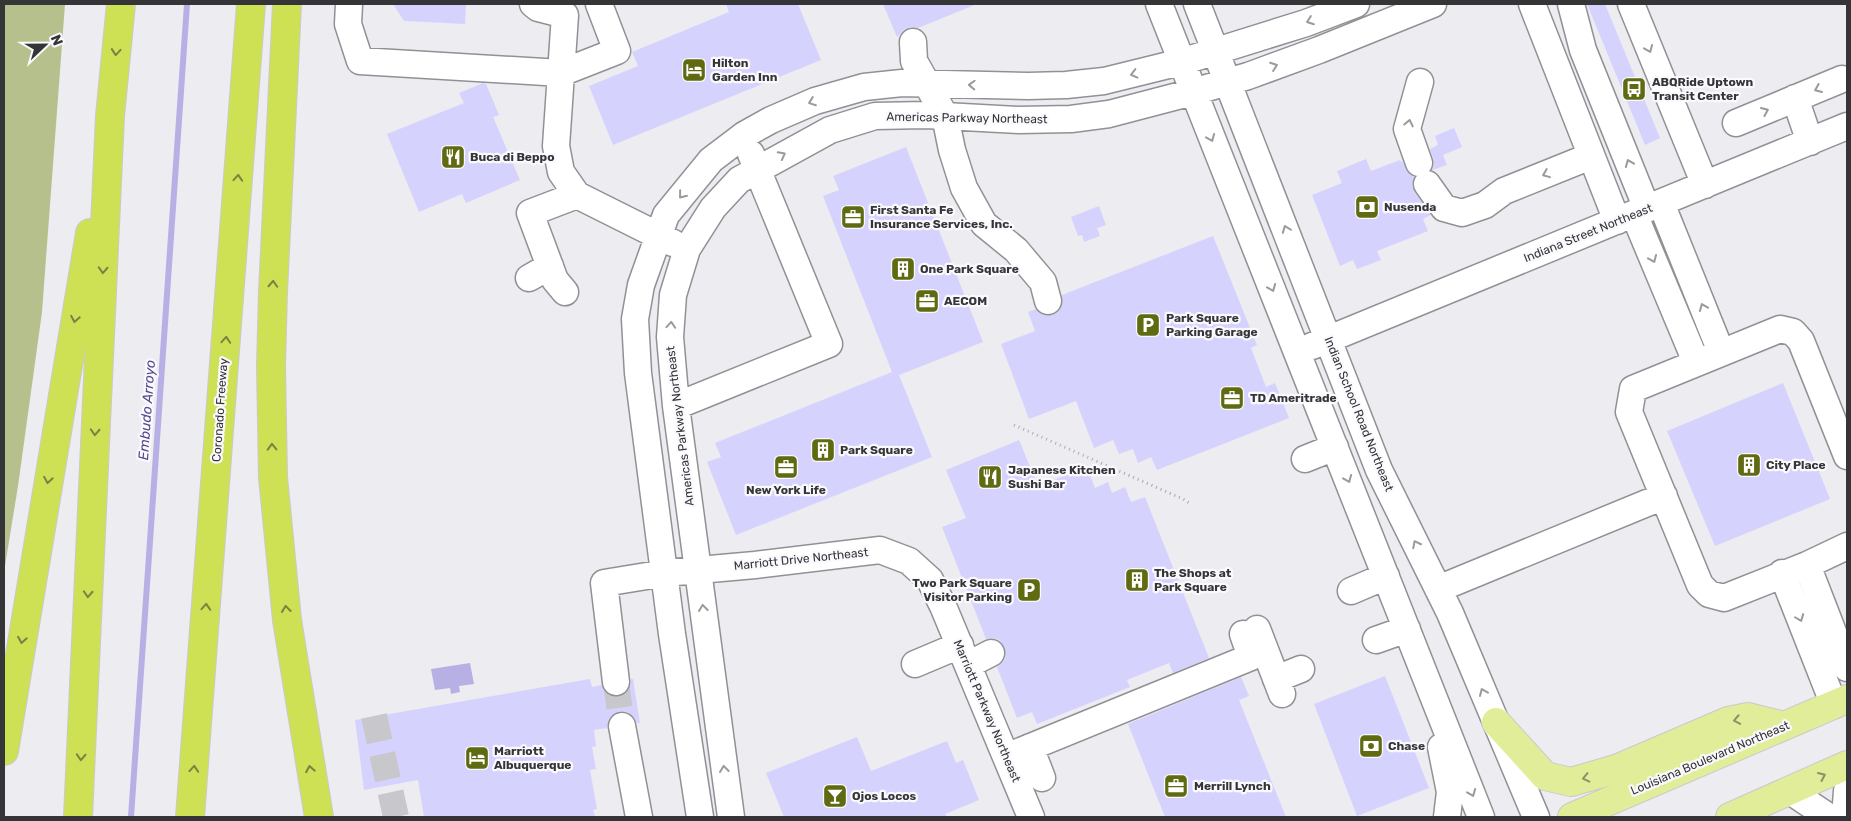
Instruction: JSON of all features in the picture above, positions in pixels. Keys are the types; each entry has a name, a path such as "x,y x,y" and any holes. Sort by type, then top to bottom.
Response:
{"highway":[{"path":"78,817 110,116 121,4"},
{"name":"Coronado Freeway","path":"190,817 250,4"},
{"path":"287,4 273,292 271,366 273,477 287,620 319,817"},
{"path":"4,751 110,116"}],"main road":[{"name":"Louisiana Boulevard Northeast","path":"1572,817 1841,702"},
{"path":"1496,722 1545,776 1571,782 1616,769 1728,721 1748,717 1784,726"},
{"path":"1730,817 1847,765"}],"street":[{"path":"349,4 348,24 360,61 560,73 618,50 599,4"},
{"path":"533,4 538,8 565,15 556,146 561,172 577,195 657,236 687,249"},
{"path":"1159,4 1481,817"},
{"name":"Indian School Road Northeast","path":"1197,4 1379,470 1450,613 1536,817"},
{"path":"700,817 672,634 638,373 635,319 641,285 666,215 711,160 744,135 770,120 815,101 864,87 902,84 1028,86 1104,81 1181,62 1306,23 1356,4"},
{"name":"Americas Parkway Northeast","path":"731,817 672,374 671,329 673,295 687,249 713,208 739,180 758,169 830,130 875,116 945,116 1019,120 1071,119 1109,114 1228,82 1319,50 1433,4"},
{"path":"1532,4 1591,156 1640,212 1721,352"},
{"path":"1571,4 1583,50 1640,212 1696,362"},
{"path":"1631,4 1705,185"},
{"path":"913,42 914,61 945,116 952,150 964,188 971,202 984,224 1016,250 1043,282 1048,301"},
{"path":"1736,123 1842,79"},
{"path":"1420,82 1407,129 1423,173 1444,208 1462,213 1485,205 1504,191 1591,156"},
{"path":"1794,98 1810,142"},
{"name":"Indiana Street Northeast","path":"1297,352 1847,126"},
{"path":"676,406 830,344 744,135"},
{"path":"565,292 555,280 539,272 530,213 577,195"},
{"path":"1847,456 1842,425 1801,341 1793,332 1780,329 1633,389 1629,412 1700,585 1709,594 1724,598 1782,573 1807,565 1847,546"},
{"path":"1305,459 1335,447"},
{"path":"1438,589 1664,496"},
{"name":"Marriott Drive Northeast","path":"616,682 604,583 698,569 755,565 880,550 909,561 930,580 943,606"},
{"path":"1807,565 1847,668"},
{"path":"1782,573 1841,702"},
{"path":"1351,591 1386,576"},
{"name":"Marriott Parkway Northeast","path":"943,606 1031,817"},
{"path":"1006,757 1251,656 1250,632 1279,686 1301,669"},
{"path":"1376,640 1409,633"},
{"path":"1409,633 1436,725 1450,792 1447,817"},
{"path":"915,664 964,655 991,653"},
{"path":"622,726 639,817"},
{"path":"1030,747 1042,778"},
{"path":"1790,791 1829,817"},
{"path":"1845,817 1847,791"}],"path":[{"path":"1014,425 1183,498 1191,504"}],"green space":[{"path":"4,4 65,4 42,312 4,572"}],"shaded area":[{"path":"470,663 474,684 459,686 460,692 451,694 450,688 435,690 431,669"}],"building":[{"path":"393,4 466,4 465,24 404,21"},
{"path":"726,4 798,4 821,60 613,145 589,86 638,66 632,52 729,12"},
{"path":"883,4 977,4 918,28 905,29 897,37"},
{"path":"1587,4 1605,4 1660,138 1645,145"},
{"name":"Buca di Beppo","path":"483,83 486,84 499,115 493,117 520,180 466,203 462,194 419,212 387,134 464,103 459,93"},
{"path":"1454,128 1462,147 1443,155 1447,165 1432,170 1434,165 1430,149 1438,145 1435,136"},
{"path":"906,147 983,342 899,375 932,457 736,535 707,462 721,457 715,443 892,372 823,196 839,190 833,176"},
{"name":"Nusenda","path":"1366,159 1371,171 1400,160 1402,161 1409,174 1414,177 1412,185 1415,193 1431,215 1423,219 1428,231 1377,251 1381,260 1357,269 1353,260 1340,266 1312,195 1342,183 1337,171"},
{"path":"1099,206 1106,225 1097,228 1100,236 1084,242 1082,235 1078,236 1071,217"},
{"path":"1213,236 1257,345 1251,348 1266,387 1275,383 1289,418 1157,470 1151,457 1138,463 1133,449 1119,454 1113,440 1094,448 1076,401 1029,419 1001,344 1035,331 1028,312 1036,309 1044,315 1052,315 1058,312 1062,305 1062,295"},
{"name":"City Place","path":"1783,383 1830,499 1715,546 1667,431"},
{"path":"1019,440 1038,486 1087,467 1095,488 1108,482 1112,493 1125,487 1131,502 1145,497 1209,658 1173,673 1169,663 1127,680 1130,687 1037,724 1032,712 1017,718 997,667 1004,661 1006,654 1004,647 999,640 986,639 942,527 966,518 946,470"},
{"name":"Chase","path":"1385,676 1429,788 1357,816 1314,704"},
{"path":"1241,677 1249,696 1239,700 1286,817 1165,817 1128,724"},
{"name":"Marriott Albuquerque","path":"590,679 592,687 602,685 604,691 610,696 617,697 625,694 630,687 631,679 633,679 640,723 637,723 634,717 627,712 620,711 612,715 608,721 607,728 594,730 596,746 592,747 596,769 590,770 597,809 593,810 595,817 424,817 418,780 364,790 355,720"},
{"path":"857,737 871,771 947,741 956,763 963,760 979,800 945,814 947,817 784,817 766,773"}],"waterway":[{"name":"Embudo Arroyo","path":"131,817 187,4"}],"tunnel":[{"path":"616,682 622,726"},
{"path":"374,716 396,817"}],"place":[{"name":"Hilton Garden Inn","path":"694,70"},
{"name":"ABQRide Uptown Transit Center","path":"1634,89"},
{"name":"Buca di Beppo","path":"453,157"},
{"name":"Nusenda","path":"1367,207"},
{"name":"First Santa Fe Insurance Services, Inc.","path":"853,217"},
{"name":"One Park Square","path":"903,269"},
{"name":"AECOM","path":"927,301"},
{"name":"Park Square Parking Garage","path":"1148,325"},
{"name":"TD Ameritrade","path":"1232,398"},
{"name":"Park Square","path":"823,450"},
{"name":"City Place","path":"1749,465"},
{"name":"New York Life","path":"786,467"},
{"name":"Japanese Kitchen Sushi Bar","path":"990,477"},
{"name":"The Shops at Park Square","path":"1137,580"},
{"name":"Two Park Square Visitor Parking","path":"1029,590"},
{"name":"Chase","path":"1371,746"},
{"name":"Marriott Albuquerque","path":"477,758"},
{"name":"Merrill Lynch","path":"1176,786"},
{"name":"Ojos Locos","path":"835,796"}]}
